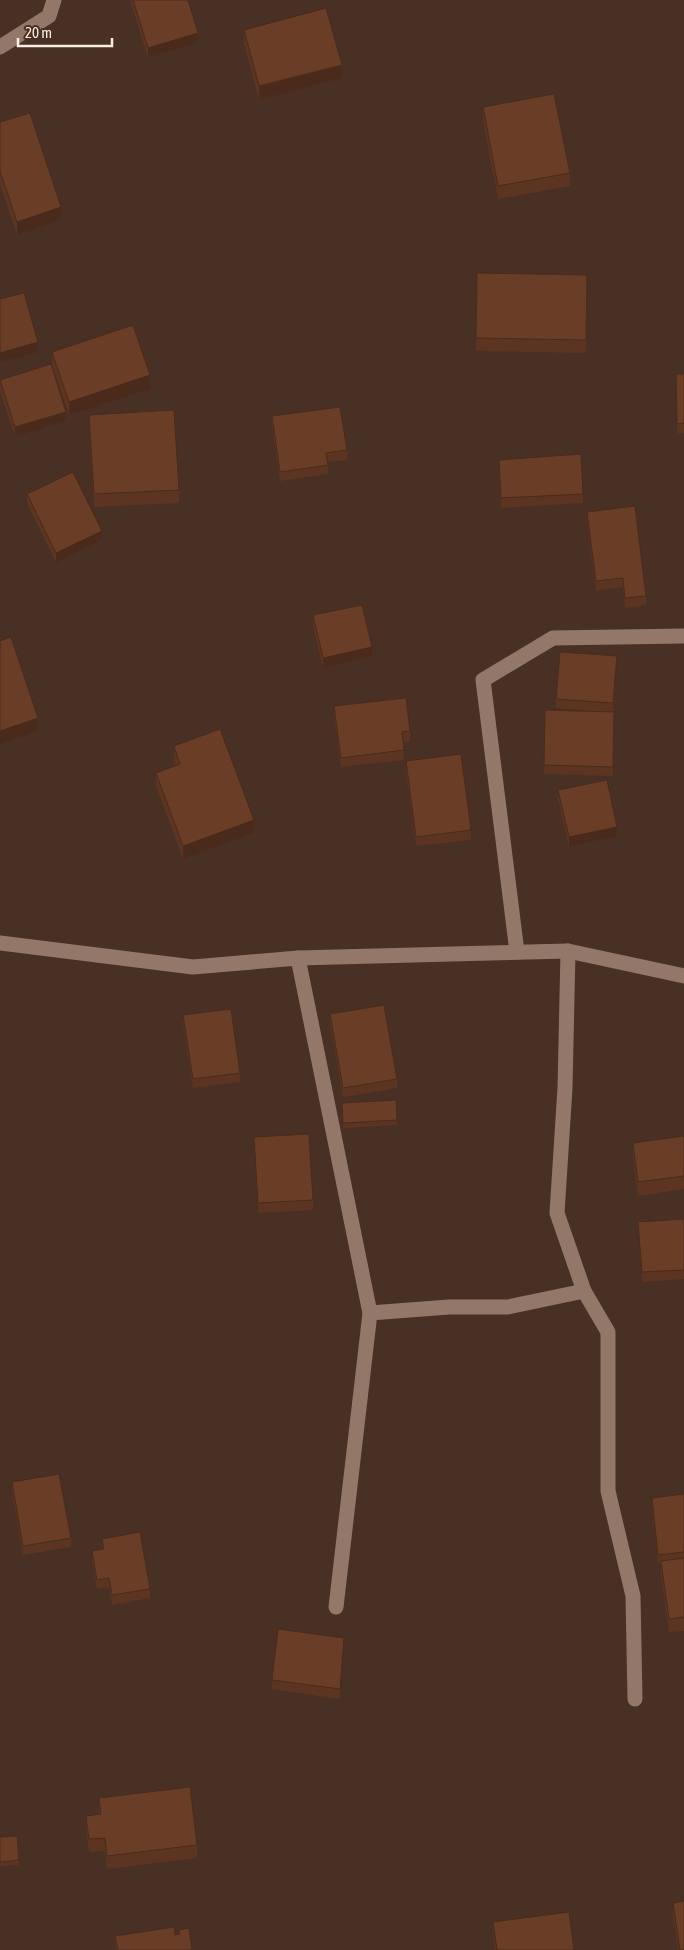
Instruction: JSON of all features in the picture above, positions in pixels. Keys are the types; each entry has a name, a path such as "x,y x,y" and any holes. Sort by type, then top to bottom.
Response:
{"street":[{"path":"0,47 49,16 54,0"},
{"path":"517,952 483,680 553,638 684,636"},
{"path":"0,943 193,967 298,958 568,951 684,976"},
{"path":"568,951 565,1088 557,1213 584,1291 608,1332 608,1491 633,1596 635,1699"},
{"path":"298,958 370,1313 336,1607"},
{"path":"370,1313 449,1307 508,1307 584,1291"}],"building":[{"path":"133,0 188,0 198,33 148,48"},
{"path":"326,8 342,65 259,86 244,30"},
{"path":"554,94 570,173 498,186 483,107"},
{"path":"30,113 61,207 17,222 0,171 0,122"},
{"path":"477,273 587,275 586,340 476,338"},
{"path":"24,293 38,342 0,353 0,299"},
{"path":"133,325 150,375 69,402 52,352"},
{"path":"51,364 66,412 15,427 0,380"},
{"path":"676,374 684,374 684,423 677,424"},
{"path":"340,407 347,450 326,453 328,465 280,472 272,416"},
{"path":"174,410 179,490 94,494 89,415"},
{"path":"581,454 583,494 501,498 499,460"},
{"path":"73,472 102,531 56,553 27,494"},
{"path":"635,506 646,596 625,598 623,578 596,581 587,512"},
{"path":"362,605 372,647 323,658 313,615"},
{"path":"11,637 38,718 0,731 0,641"},
{"path":"560,652 617,656 613,703 556,699"},
{"path":"406,698 410,731 402,732 404,750 341,758 334,706"},
{"path":"545,710 614,712 613,767 544,765"},
{"path":"220,729 254,820 183,846 156,773 180,764 174,746"},
{"path":"461,754 471,830 416,837 406,761"},
{"path":"607,780 617,827 569,837 558,790"},
{"path":"384,1005 397,1079 343,1088 330,1014"},
{"path":"231,1009 240,1073 193,1079 183,1015"},
{"path":"396,1100 397,1120 343,1123 342,1103"},
{"path":"309,1134 313,1200 258,1203 254,1137"},
{"path":"684,1136 684,1176 638,1182 633,1143"},
{"path":"684,1219 684,1270 642,1272 638,1222"},
{"path":"59,1474 71,1538 23,1546 12,1482"},
{"path":"684,1494 684,1552 658,1555 652,1498"},
{"path":"140,1532 150,1589 112,1595 109,1578 97,1580 92,1551 104,1549 102,1539"},
{"path":"684,1558 684,1617 669,1619 661,1561"},
{"path":"278,1629 344,1638 340,1689 272,1680"},
{"path":"190,1787 197,1845 107,1856 105,1838 89,1839 86,1816 101,1814 99,1798"},
{"path":"17,1836 19,1860 0,1862 0,1837"},
{"path":"684,1901 684,1950 680,1950 673,1903"},
{"path":"569,1912 574,1950 497,1950 493,1922"},
{"path":"174,1927 175,1935 180,1934 179,1930 189,1928 192,1950 118,1950 115,1936"}]}
